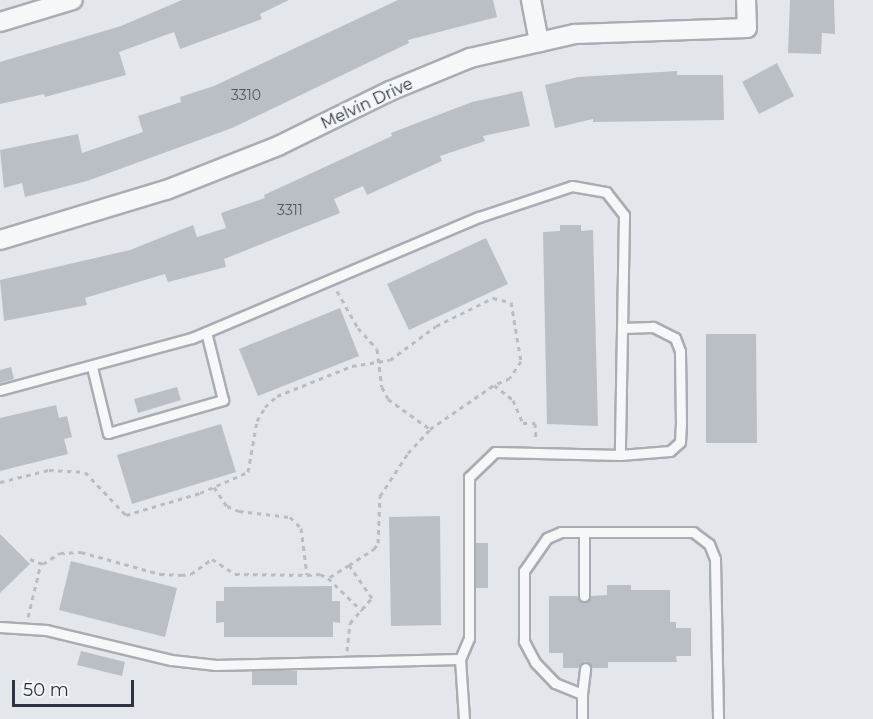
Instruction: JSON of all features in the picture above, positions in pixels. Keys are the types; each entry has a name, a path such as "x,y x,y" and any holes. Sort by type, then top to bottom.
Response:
{"street":[{"path":"0,22 73,0"},
{"path":"531,0 539,42"},
{"name":"Melvin Drive","path":"0,240 166,190 278,146 390,91 470,58 575,34 747,28 746,0"}],"lane":[{"path":"0,390 92,367 206,332 332,281 479,217 572,186 606,192 624,215 620,454"},
{"path":"464,719 460,659 469,638 469,477 495,452 620,454 670,451 680,442 680,351 675,338 653,327 622,328"},
{"path":"92,367 108,433 223,400 206,332"},
{"path":"582,694 555,683 535,662 524,641 522,598 524,571 532,555 548,538 561,532 693,532 710,544 715,559 718,719"},
{"path":"584,532 584,596"},
{"path":"0,627 25,629 171,660 216,665 460,659"},
{"path":"582,719 585,668"}],"path":[{"path":"332,281 352,318 377,349 381,379 388,399 430,429"},
{"path":"0,482 48,470 85,472 126,515 214,487 248,472 257,421 265,407 277,396 352,366 390,360 436,326 493,298 504,298 511,303 516,316 521,361 510,378 494,385 430,429 408,453 380,496 378,543 374,549 328,578"},
{"path":"494,385 513,400 523,423 535,423 537,453"},
{"path":"214,487 227,506 238,511 290,517 301,528 306,575"},
{"path":"30,559 41,563 60,553 81,552 160,574 191,574 212,559 235,573 320,574 328,578 362,611"},
{"path":"25,629 41,563"},
{"path":"347,663 347,629 372,598 349,565"}],"building":[{"path":"182,0 289,0 260,14 262,19 180,49 174,32 119,52 126,75 45,97 44,94 0,104 0,62 121,26"},
{"path":"398,0 493,0 497,17 408,40 409,43 232,128 87,181 25,197 22,183 4,188 0,150 78,134 82,153 143,132 138,116 181,102 180,97 214,86"},
{"path":"790,0 834,0 835,34 822,33 821,54 788,53"},
{"path":"777,63 794,96 759,114 742,82"},
{"path":"677,71 677,75 723,75 724,120 593,122 593,119 555,128 545,85 578,77"},
{"path":"522,91 530,126 483,136 485,141 440,156 442,161 367,195 363,186 334,199 340,213 224,259 226,267 168,282 165,274 85,298 87,305 4,321 0,280 130,250 193,225 197,237 226,228 221,213 265,198 264,195 392,136 391,133 472,102"},
{"path":"560,225 581,225 581,231 593,230 598,426 547,424 543,232 560,231"},
{"path":"486,238 508,284 409,330 387,284"},
{"path":"340,308 359,356 258,396 239,349"},
{"path":"706,334 756,334 757,443 706,443"},
{"path":"11,367 14,379 0,383 0,370"},
{"path":"177,387 181,400 138,413 134,399"},
{"path":"56,405 59,418 67,416 72,437 64,439 68,454 0,471 0,418"},
{"path":"221,424 236,472 132,504 117,455"},
{"path":"440,516 441,625 391,626 389,517"},
{"path":"0,534 30,564 0,593"},
{"path":"476,543 488,543 488,588 476,588"},
{"path":"71,561 177,588 165,637 59,610"},
{"path":"607,585 631,585 631,590 670,590 670,622 676,622 676,628 691,628 691,656 676,656 677,662 608,662 608,668 592,668 585,661 578,668 563,668 563,653 549,653 549,596 577,596 585,603 591,596 607,595"},
{"path":"332,586 332,601 340,601 340,623 333,622 333,637 224,637 224,622 216,623 216,601 224,601 224,587"},
{"path":"81,651 125,662 122,676 77,665"},
{"path":"252,671 297,671 297,685 252,685"}]}
